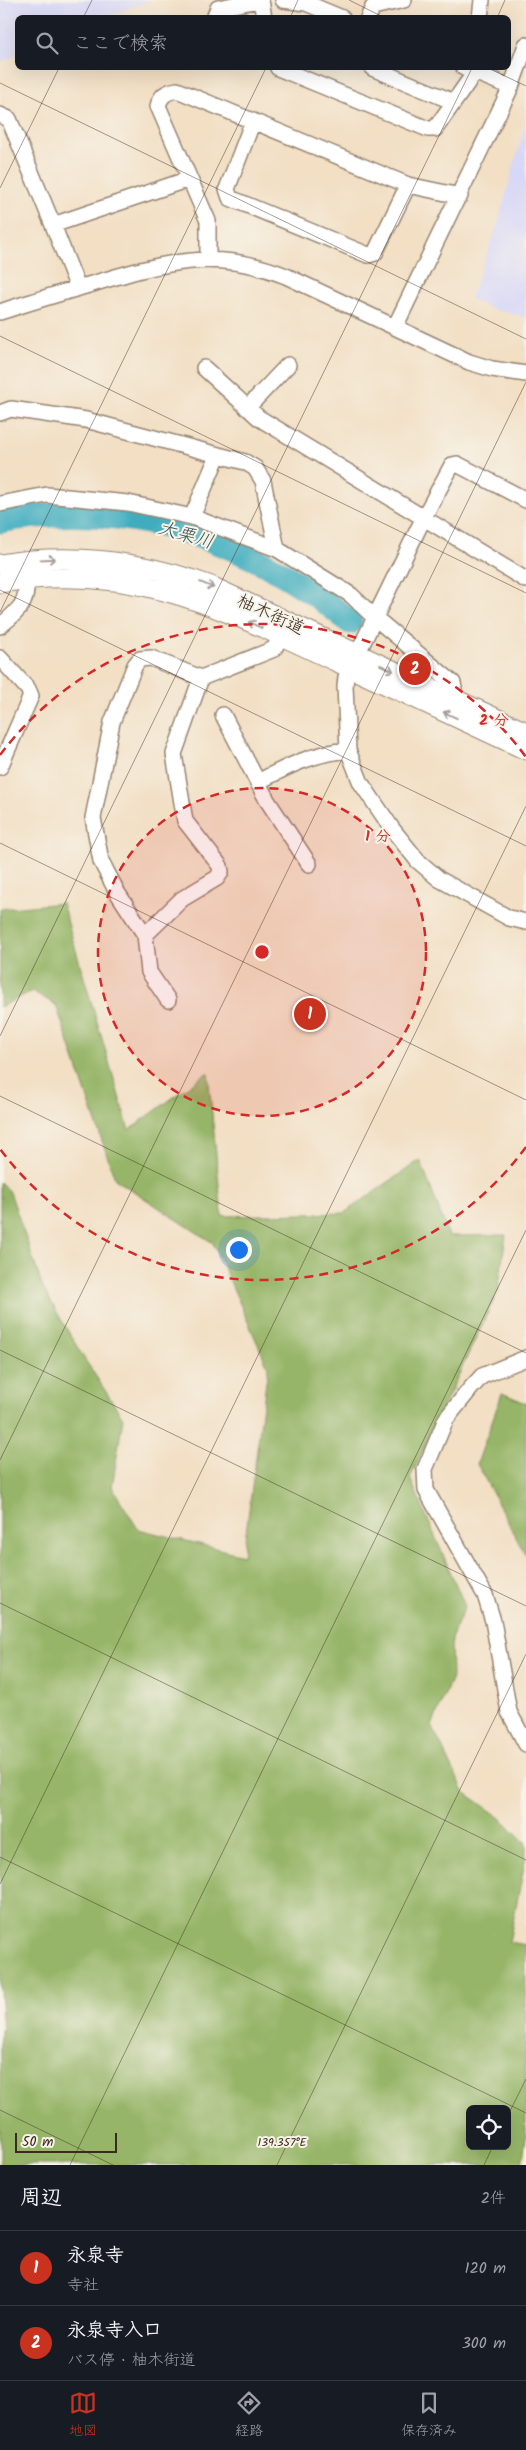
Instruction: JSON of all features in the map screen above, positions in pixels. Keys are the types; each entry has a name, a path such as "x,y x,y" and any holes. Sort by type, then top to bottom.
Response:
{"main road":[{"name":"柚木街道","path":"0,583 26,569 102,560 175,573 211,586 356,655 526,732"},
{"name":"柚木街道","path":"0,564 158,588 213,606 281,636 356,655 526,750"}],"street":[{"path":"215,15 218,8 260,0 263,15"},
{"path":"283,0 306,3 335,15"},
{"path":"369,15 373,7 404,0"},
{"path":"480,15 482,0"},
{"path":"395,327 512,87 526,45"},
{"path":"283,70 428,129 435,129 454,102 470,70"},
{"path":"377,70 454,102"},
{"path":"473,70 512,87"},
{"path":"208,260 208,221 158,106 160,98 167,92 177,90 408,185 460,196"},
{"path":"0,114 10,120 78,288"},
{"path":"253,121 227,189 230,198 368,255 375,253 408,185"},
{"path":"54,225 189,179"},
{"path":"1,308 152,266 208,260 266,268 469,362 492,369 526,374"},
{"path":"247,408 288,365"},
{"path":"204,368 259,418 526,580"},
{"path":"0,413 11,408 86,420 245,462 255,468 263,481 277,549"},
{"path":"192,517 218,455"},
{"path":"526,500 457,464 452,465 373,619 356,655 345,686 348,750 361,783 393,830 428,872 509,918 526,922"},
{"path":"0,504 47,495 128,503 192,517 277,549 351,595 373,619 453,683 452,698"},
{"path":"0,626 16,614 24,603 26,569"},
{"path":"168,1000 149,972 145,935 101,861 93,818 112,722 135,665 140,659 151,658 201,678 274,649 281,636"},
{"path":"0,658 28,689 31,696 0,767"},
{"path":"145,935 182,899 217,878 221,872 220,866 185,822 174,754 201,678"},
{"path":"224,715 258,782 309,864"},
{"path":"258,782 298,760 348,750"},
{"path":"526,1358 482,1376 471,1388 446,1419 425,1469 426,1490 485,1595 493,1621 509,1712 526,1744"}],"shaded area":[{"path":"0,0 151,0 113,15 15,15 15,56 0,62"},
{"path":"526,121 526,317 495,310 470,299 497,227"}],"green space":[{"path":"62,903 129,1130 208,1072 222,1216 344,1213 420,1160 449,1236 506,1235 498,1291 410,1478 465,1606 451,1639 452,1677 432,1726 464,1792 501,1818 526,1843 526,1856 509,1942 526,1945 526,2137 522,2165 0,2165 0,2030 3,2027 0,1989 0,1182 10,1192 43,1288 80,1352 123,1418 112,1487 138,1529 243,1555 268,1367 213,1243 115,1179 56,1005 32,991 0,1007 0,909"},
{"path":"502,1393 526,1403 526,1556 477,1464"}],"waterway":[{"name":"大栗川","path":"0,521 48,515 95,515 141,521 186,532 230,548 272,568 312,593 350,622"}],"place":[{"name":"永泉寺入口","path":"415,669"},
{"name":"永泉寺","path":"310,1014"}]}
